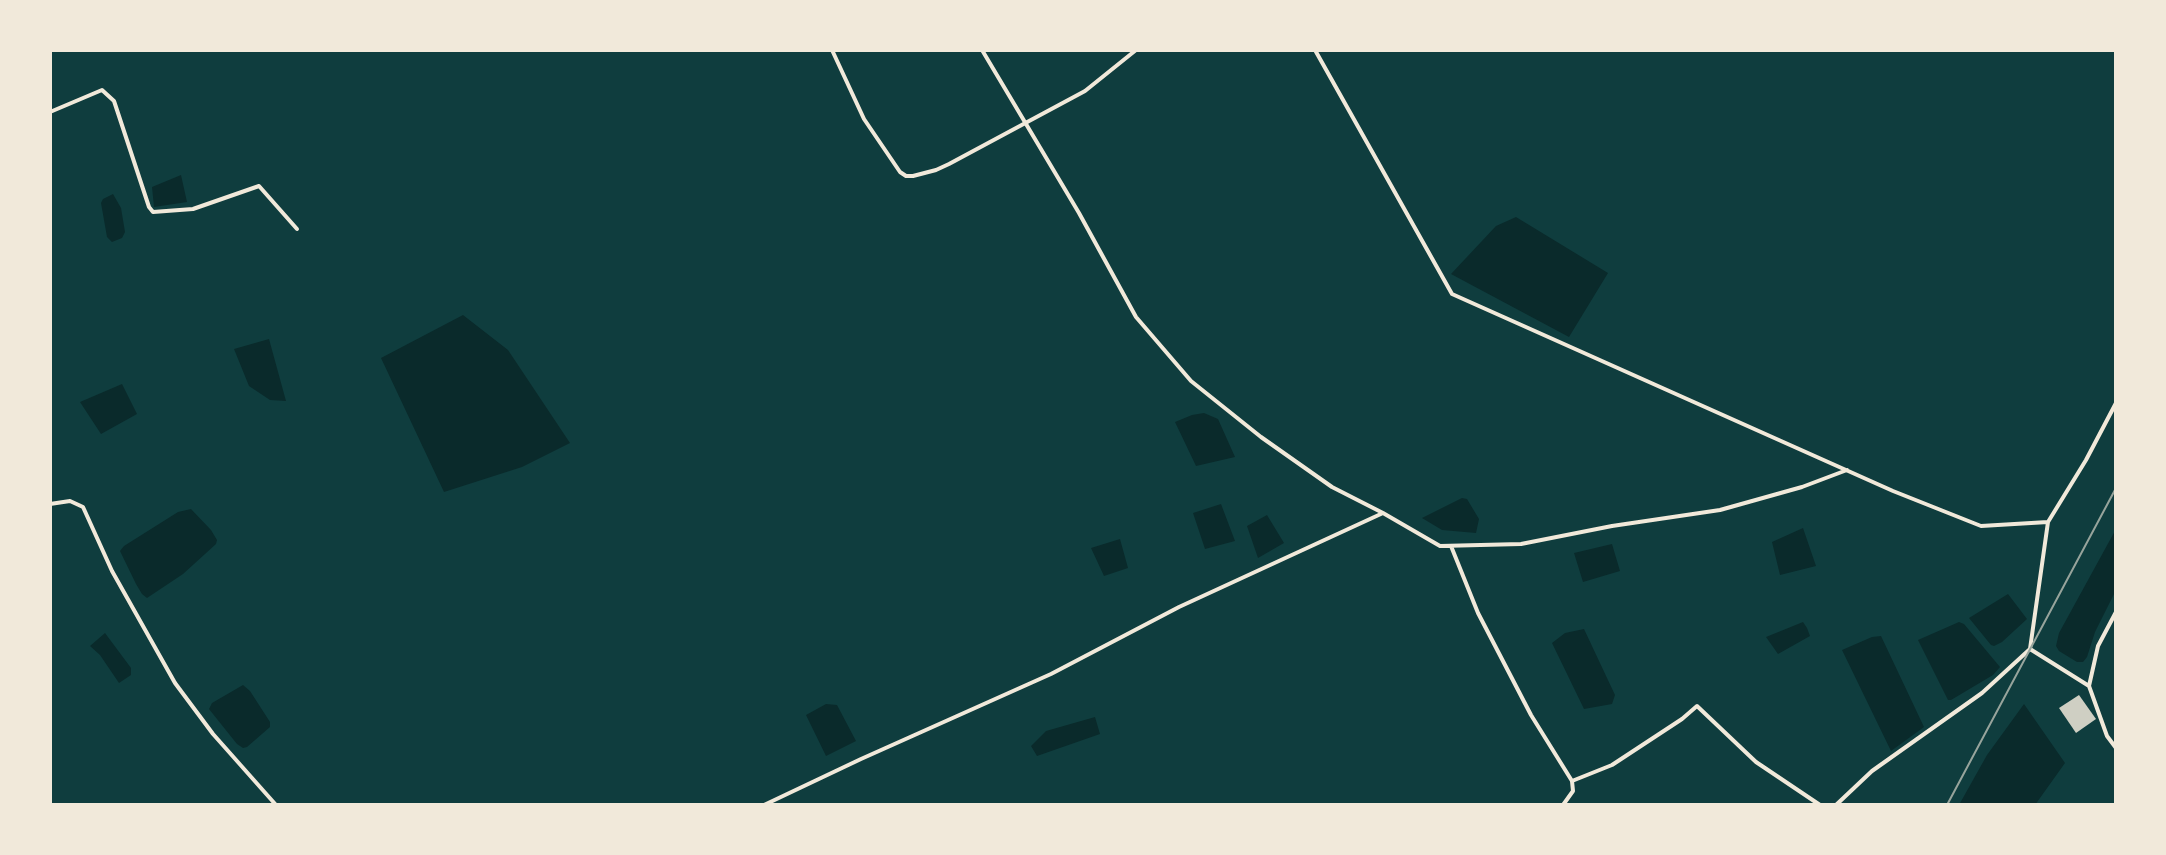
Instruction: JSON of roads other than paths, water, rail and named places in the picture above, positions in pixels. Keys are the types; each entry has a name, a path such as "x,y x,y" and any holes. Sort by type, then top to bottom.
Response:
{"street":[{"path":"832,50 864,119 900,172 906,176 936,170 1085,91 1136,50"},
{"path":"982,50 1079,213 1136,317 1191,381 1261,437 1332,487 1440,546 1521,544 1612,526 1720,510 1802,487 1847,470"},
{"path":"1315,50 1452,294 1847,470 1981,526 2048,522"},
{"path":"50,112 102,90 114,101 153,212 193,209 259,186 297,229"},
{"path":"1836,805 1872,771 1982,693 2030,649 2048,522 2116,403"},
{"path":"50,504 70,501 83,507 112,571 175,683 213,734 276,805"},
{"path":"764,805 1051,674 1179,607 1383,513"},
{"path":"1451,546 1478,613 1531,715 1572,781 1573,791 1563,805"},
{"path":"2116,612 2098,646 2089,686 2107,736 2116,748"},
{"path":"2030,649 2089,686"},
{"path":"1572,781 1612,765 1697,706 1756,762 1820,805"}],"water":[{"path":"181,175 187,202 154,207 152,187"},
{"path":"113,194 121,208 125,232 122,238 112,242 107,237 101,203"},
{"path":"1516,217 1608,273 1569,337 1451,274 1496,226"},
{"path":"463,315 508,350 570,443 522,467 444,492 381,358"},
{"path":"269,339 286,401 270,400 249,386 234,349"},
{"path":"122,384 137,414 101,434 80,402"},
{"path":"1204,413 1218,419 1235,457 1196,466 1175,422"},
{"path":"1462,498 1467,499 1479,519 1476,533 1442,530 1422,518"},
{"path":"1221,504 1235,541 1205,549 1193,513"},
{"path":"191,509 211,530 216,544 183,574 147,598 136,584 120,551 178,512"},
{"path":"1267,515 1284,543 1258,558 1247,526"},
{"path":"1803,528 1816,566 1780,575 1772,542"},
{"path":"2116,529 2116,590 2095,632 2087,657 2083,662 2077,662 2059,651 2056,646 2059,633"},
{"path":"1120,539 1128,568 1104,576 1091,548"},
{"path":"1612,544 1620,571 1583,582 1574,553"},
{"path":"2008,594 2027,619 1994,646 1969,618"},
{"path":"1803,622 1810,636 1778,654 1766,637"},
{"path":"1959,622 2000,667 1993,675 1948,700 1918,640"},
{"path":"1584,629 1615,695 1612,704 1584,709 1552,643 1565,633"},
{"path":"105,633 131,668 131,675 119,683 90,646"},
{"path":"1881,636 1924,727 1891,751 1842,650"},
{"path":"243,685 270,722 270,727 243,748 209,709 212,703"},
{"path":"826,704 837,705 856,741 826,756 806,715"},
{"path":"2024,704 2065,763 2035,805 1959,805 1987,755"},
{"path":"1095,717 1100,734 1037,756 1031,746 1046,731"}],"railway":[{"path":"1947,805 2116,488"}]}
